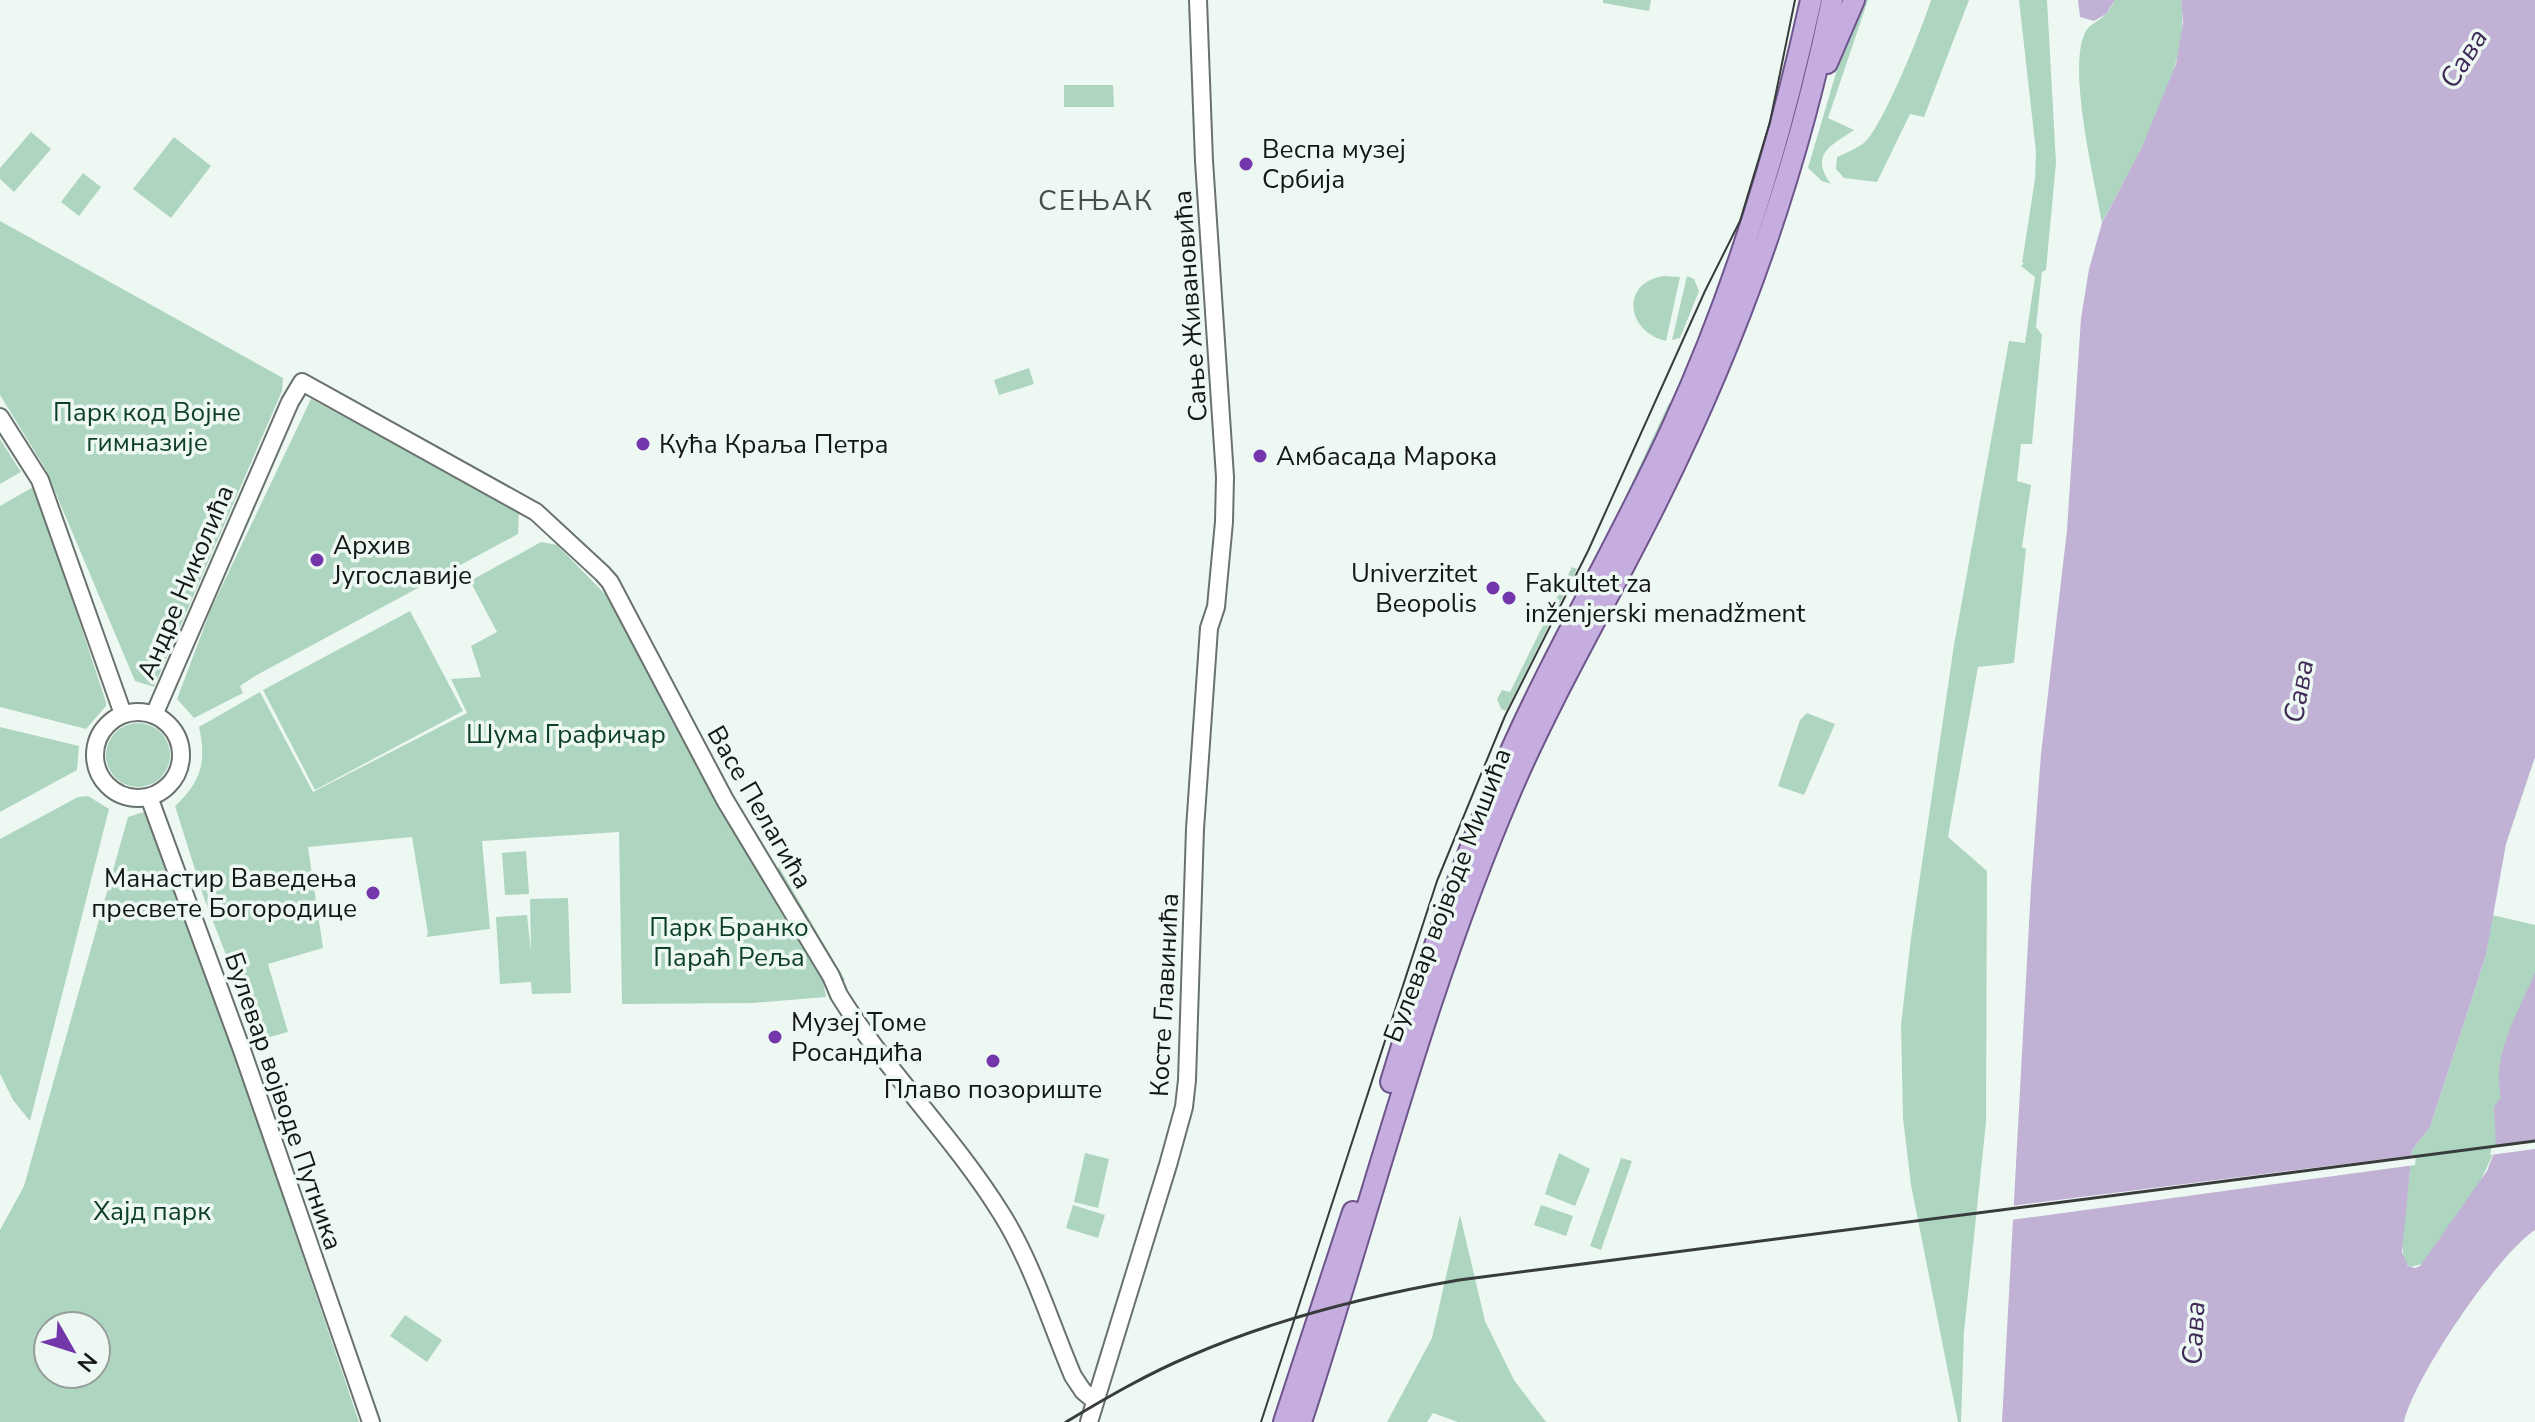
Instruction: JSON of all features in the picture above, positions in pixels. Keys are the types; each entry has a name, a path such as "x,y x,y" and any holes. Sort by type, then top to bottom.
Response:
{"main road":[{"name":"Булевар војводе Мишића","path":"1284,1422 1455,887 1523,725 1635,505 1703,357 1770,171 1811,0"},
{"name":"Булевар војводе Мишића","path":"1301,1422 1410,1068 1467,900 1521,768 1658,500 1718,371 1780,208 1815,84 1832,0"},
{"path":"1815,84 1833,54 1854,0"}],"street":[{"name":"Сање Живановића","path":"1198,0 1206,193 1224,435 1224,522 1216,607"},
{"name":"Андре Николића","path":"154,715 290,402 302,382"},
{"name":"Васе Пелагића","path":"302,382 536,512 610,582 725,800 839,995 1003,1215 1073,1376 1083,1391 1095,1401"},
{"path":"0,417 40,480 123,714"},
{"name":"Косте Главинића","path":"1089,1422 1185,1101 1195,829 1209,628 1216,607"},
{"path":"143,712 154,715 173,731 179,744 181,759 172,782 149,797 129,797 115,792 98,773 95,754 98,739 109,723 123,714 143,712"},
{"name":"Булевар војводе Путника","path":"149,797 243,1053 371,1422"}],"green space":[{"path":"1603,0 1651,0 1649,11 1603,3"},
{"path":"1860,0 1868,0 1828,118 1854,130 1831,146 1823,158 1822,165 1831,184 1822,181 1808,168"},
{"path":"1931,0 1969,0 1924,117 1910,114 1877,182 1844,178 1836,169 1837,157 1865,142 1882,117"},
{"path":"2019,0 2047,0 2056,163 2046,270 2042,272 2036,327 2042,335 2032,444 2021,444 2017,481 2031,485 2022,547 2026,549 2014,663 1978,667 1948,837 1987,871 1986,1122 1964,1332 1961,1422 1958,1422 1911,1185 1903,1118 1901,1025 1954,645 2009,341 2025,343 2035,277 2021,266 2024,263 2036,152"},
{"path":"2115,0 2181,0 2182,27 2169,85 2144,144 2102,223 2084,124 2079,69 2086,31 2105,15"},
{"path":"1064,85 1113,85 1114,107 1064,107"},
{"path":"31,132 51,149 14,192 0,179 0,168"},
{"path":"174,137 211,166 171,218 133,189"},
{"path":"83,173 101,187 79,216 61,202"},
{"name":"Парк код Војне гимназије","path":"0,221 283,378 282,391 154,687 135,681 46,470 0,395"},
{"path":"1664,276 1680,277 1666,341 1643,328 1636,318 1634,307 1640,287"},
{"path":"1687,276 1694,279 1699,291 1680,338 1672,340"},
{"path":"1029,368 1034,384 999,395 994,380"},
{"path":"311,399 519,511 518,534 255,676 240,686 243,693 194,718 177,699 211,609"},
{"path":"1669,403 1675,407 1600,552"},
{"path":"0,439 21,472 0,484"},
{"path":"35,486 106,702 86,729 0,707 0,506"},
{"name":"Шума Графичар","path":"541,542 557,545 605,594 823,981 826,997 753,1003 622,1004 619,832 482,841 490,929 426,937 412,837 308,847 323,948 268,964 288,1032 259,1040 204,898 175,806 191,788 200,771 202,751 199,727 260,692 313,792 467,713 451,679 481,677 471,646 497,632 470,581"},
{"path":"1572,567 1577,569 1506,711 1501,709 1497,699 1502,690 1510,692"},
{"path":"410,611 463,711 315,790 263,690"},
{"path":"1807,713 1835,724 1804,795 1778,786 1800,720"},
{"path":"132,723 144,723 161,732 168,743 168,767 161,778 144,787 132,787 120,782 111,773 106,761 106,749 111,737 120,728"},
{"path":"0,727 79,746 77,770 0,812"},
{"path":"88,796 109,809 30,1121 13,1100 0,1074 0,839 78,797"},
{"name":"Хајд парк","path":"147,811 234,1053 359,1422 0,1422 0,1230 24,1186 128,817"},
{"path":"526,851 529,894 505,895 502,853"},
{"path":"779,867 845,980 841,982 775,871"},
{"path":"568,898 571,993 532,994 531,982 500,984 496,917 527,915 531,952 530,899"},
{"path":"2492,915 2535,925 2535,1097 2496,1148 2478,1186 2422,1264 2410,1267 2404,1261 2402,1243 2412,1150 2430,1127 2486,955"},
{"path":"1085,1153 1109,1159 1098,1208 1074,1202"},
{"path":"1559,1153 1590,1169 1575,1206 1545,1194"},
{"path":"1621,1158 1632,1161 1601,1250 1590,1246"},
{"path":"1073,1205 1105,1215 1098,1238 1066,1228"},
{"path":"1541,1205 1573,1216 1566,1236 1534,1225"},
{"path":"1460,1215 1485,1321 1514,1380 1546,1422 1458,1422 1433,1413 1427,1422 1387,1422 1432,1338"},
{"path":"405,1315 442,1340 427,1362 390,1336"}],"water":[{"path":"2078,0 2115,0 2106,14 2094,21 2080,17"},
{"name":"Сава","path":"2181,0 2535,0 2535,757 2506,844 2486,955 2430,1127 2412,1150 2402,1252 2408,1266 2420,1266 2487,1171 2496,1148 2494,1107 2501,1097 2499,1081 2503,1049 2535,973 2535,1230 2500,1264 2459,1319 2423,1377 2404,1422 2002,1422 2031,887 2041,754 2067,530 2081,318 2089,269 2102,223 2142,147 2176,64 2183,22"}],"pier":[{"path":"2535,1140 2535,1149 2490,1155 2492,1146"},
{"path":"2416,1155 2415,1165 2011,1220 2011,1206"}],"tram line":[{"path":"1261,1422 1437,881 1505,716 1588,551 1705,291 1740,221 1770,122 1795,0"}],"railway":[{"path":"1066,1422 1142,1378 1222,1343 1322,1310 1425,1286 2535,1141"}],"place":[{"name":"Веспа музеј Србија","path":"1246,164"},
{"name":"Кућа Краља Петра","path":"643,444"},
{"name":"Амбасада Марока","path":"1260,456"},
{"name":"Архив Југославије","path":"317,560"},
{"name":"Univerzitet Beopolis","path":"1493,588"},
{"name":"Fakultet za inženjerski menadžment","path":"1509,598"},
{"name":"Манастир Ваведења пресвете Богородице","path":"373,893"},
{"name":"Музеј Томе Росандића","path":"775,1037"},
{"name":"Плаво позориште","path":"993,1061"}],"district":[{"name":"СЕЊАК","path":"1096,200"}],"park label":[{"name":"Парк Бранко Параћ Реља","path":"729,942"}]}
